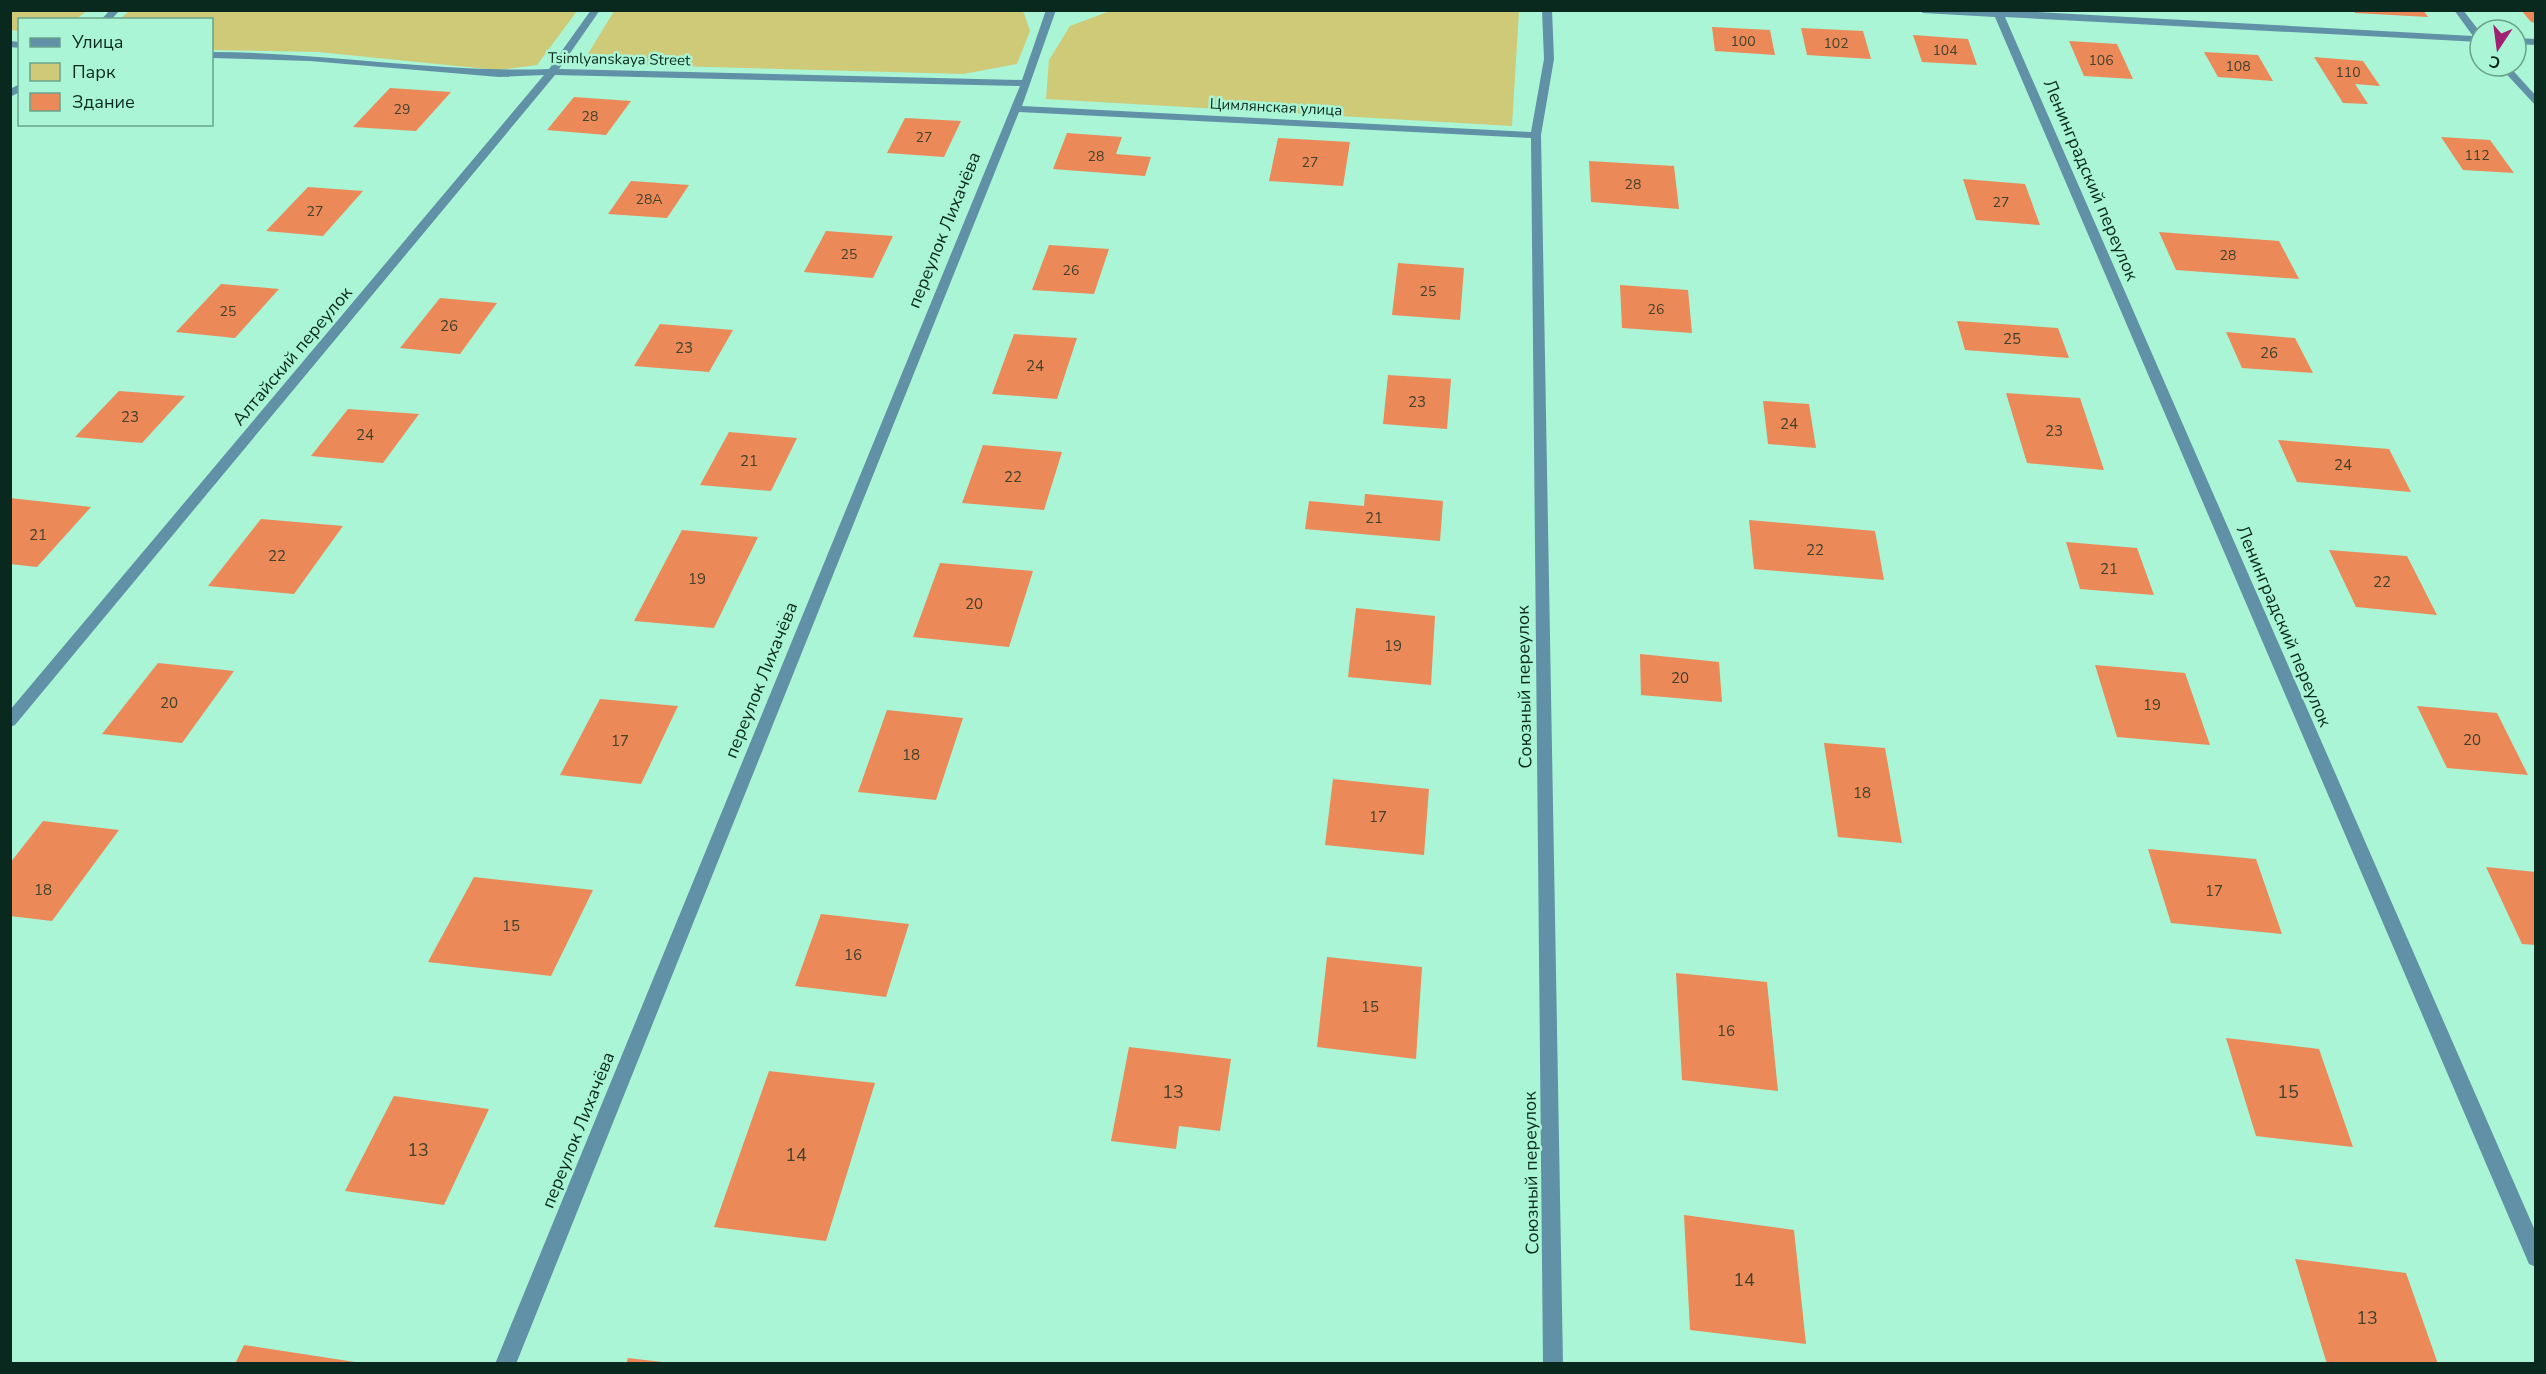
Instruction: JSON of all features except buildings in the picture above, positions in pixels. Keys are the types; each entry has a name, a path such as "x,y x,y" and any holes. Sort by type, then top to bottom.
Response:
{"street":[{"name":"Алтайский переулок","path":"10,721 552,72 596,10"},
{"name":"переулок Лихачёва","path":"505,1364 1026,83 1051,10"},
{"name":"Союзный переулок","path":"1547,10 1549,58 1536,135 1553,1364"},
{"path":"1923,10 2468,37"},
{"path":"2458,10 2468,23"},
{"name":"Ленинградский переулок","path":"1997,12 2535,1257"},
{"name":"Tsimlyanskaya Street","path":"213,55 310,58 500,74 552,72 1026,83"},
{"path":"2514,78 2535,103"},
{"name":"Цимлянская улица","path":"1014,109 1536,135"}],"green space":[{"path":"11,10 87,10 77,18 18,18 18,31 11,30"},
{"path":"130,10 577,11 537,65 497,70 318,52 213,50 213,18 121,18"},
{"path":"1018,10 1024,13 1030,31 1017,64 963,74 599,64 588,54 614,11"},
{"path":"1110,11 1519,11 1512,126 1046,99 1049,60 1070,26"}]}
